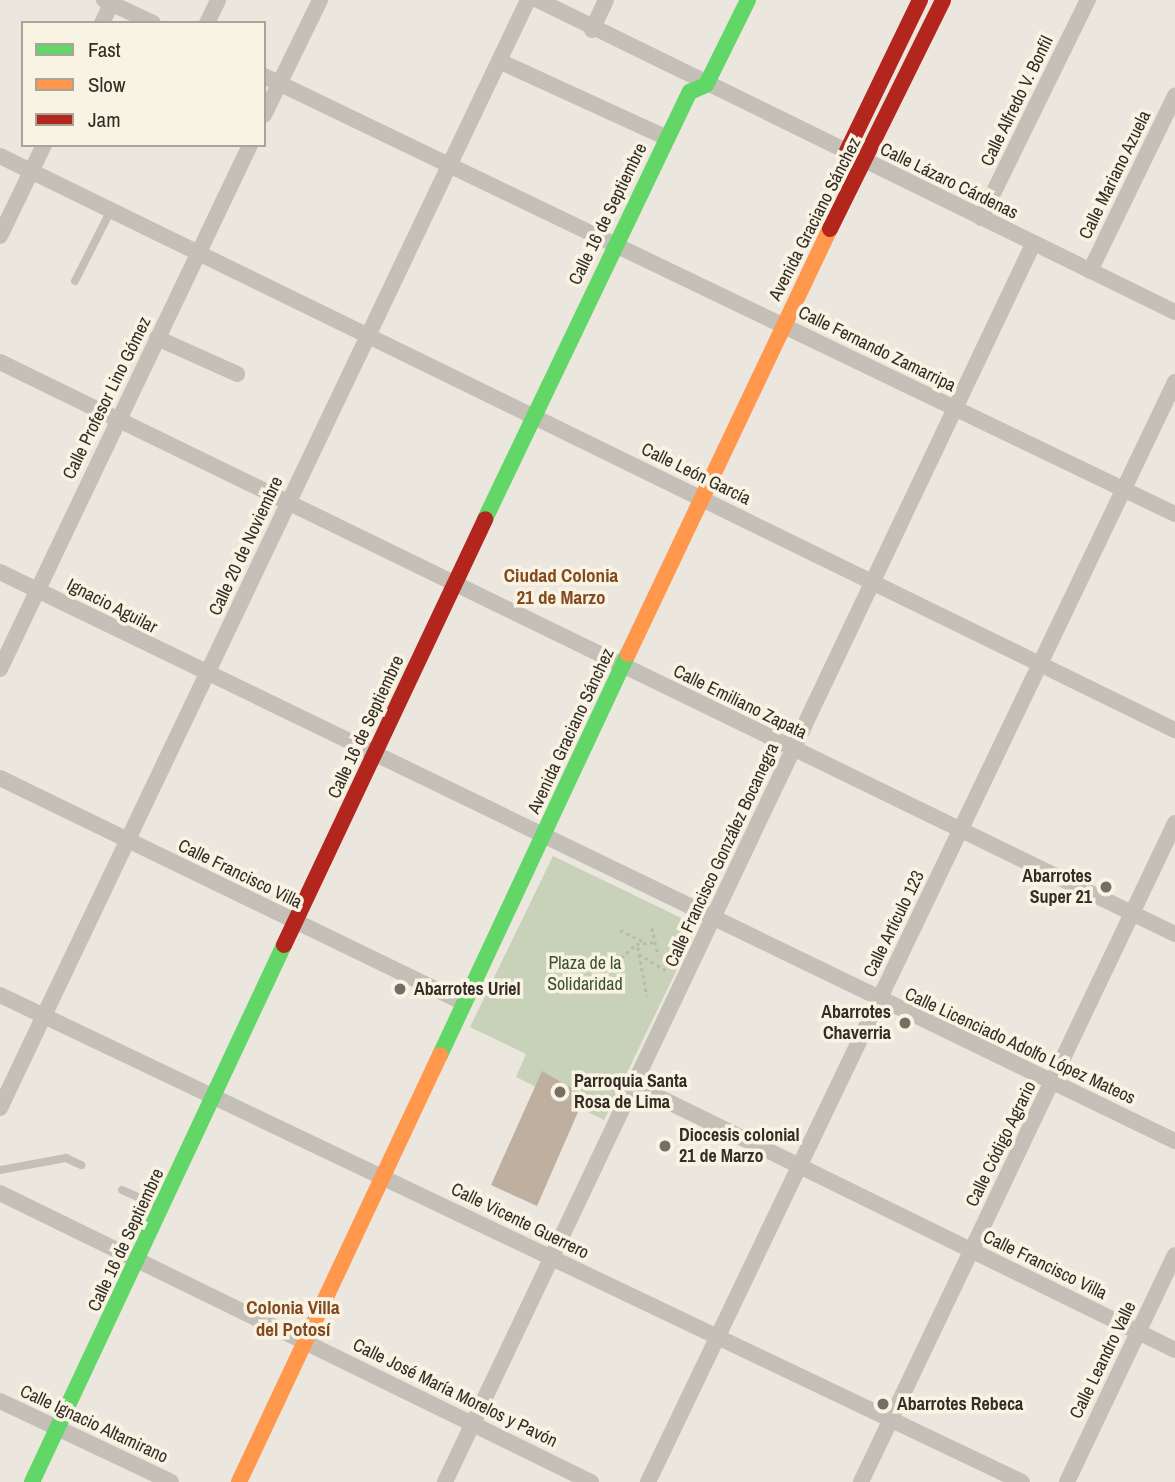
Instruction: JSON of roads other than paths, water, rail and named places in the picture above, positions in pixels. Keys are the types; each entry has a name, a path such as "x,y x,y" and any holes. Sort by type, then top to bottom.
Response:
{"street":[{"path":"208,21 218,0"},
{"path":"266,111 320,0"},
{"name":"Calle 20 de Noviembre","path":"0,1108 528,0"},
{"name":"Calle Lázaro Cárdenas","path":"538,0 592,30 847,151 1175,313"},
{"path":"592,30 606,0"},
{"name":"Calle 16 de Septiembre","path":"32,1482 215,1098 614,244 690,92 706,85 748,0"},
{"name":"Avenida Graciano Sánchez","path":"847,151 920,0"},
{"name":"Avenida Graciano Sánchez","path":"239,1482 783,325 866,162 943,0"},
{"name":"Calle Alfredo V. Bonfil","path":"981,218 1088,0"},
{"path":"103,21 110,1 149,21"},
{"path":"499,61 667,138"},
{"name":"Calle Fernando Zamarripa","path":"266,77 1175,514"},
{"name":"Calle Mariano Azuela","path":"1090,271 1175,96"},
{"path":"0,236 43,147"},
{"name":"Calle Profesor Lino Gómez","path":"0,669 117,418 249,147"},
{"name":"Calle León García","path":"0,156 1175,730"},
{"name":"Calle Francisco González Bocanegra","path":"445,1482 1033,244"},
{"path":"157,338 236,374"},
{"name":"Calle Emiliano Zapata","path":"0,362 960,832 1175,934"},
{"name":"Calle Artículo 123","path":"648,1482 1175,382"},
{"name":"Ignacio Aguilar","path":"0,572 206,675"},
{"name":"Calle Licenciado Adolfo López Mateos","path":"206,675 1175,1141"},
{"name":"Calle Francisco Villa","path":"0,778 464,1003"},
{"name":"Calle Código Agrario","path":"861,1482 1175,824"},
{"name":"Calle Vicente Guerrero","path":"0,995 1019,1481"},
{"name":"Calle Francisco Villa","path":"634,1085 1175,1350"},
{"name":"Calle José María Morelos y Pavón","path":"0,1193 591,1482"},
{"name":"Calle Leandro Valle","path":"1067,1482 1175,1255"},
{"name":"Calle Ignacio Altamirano","path":"0,1401 171,1482"}],"lane":[{"path":"75,281 111,209"},
{"path":"0,1170 66,1158 81,1165"},
{"path":"122,1189 163,1208"}],"place":[{"name":"Abarrotes Super 21","path":"1106,887"},
{"name":"Abarrotes Uriel","path":"400,989"},
{"name":"Abarrotes Chaverria","path":"905,1023"},
{"name":"Parroquia Santa Rosa de Lima","path":"560,1092"},
{"name":"Diocesis colonial 21 de Marzo","path":"665,1146"},
{"name":"Abarrotes Rebeca","path":"883,1404"}],"district":[{"name":"Ciudad Colonia 21 de Marzo","path":"561,587"},
{"name":"Colonia Villa del Potosí","path":"293,1319"}],"park label":[{"name":"Plaza de la Solidaridad","path":"585,974"}]}
